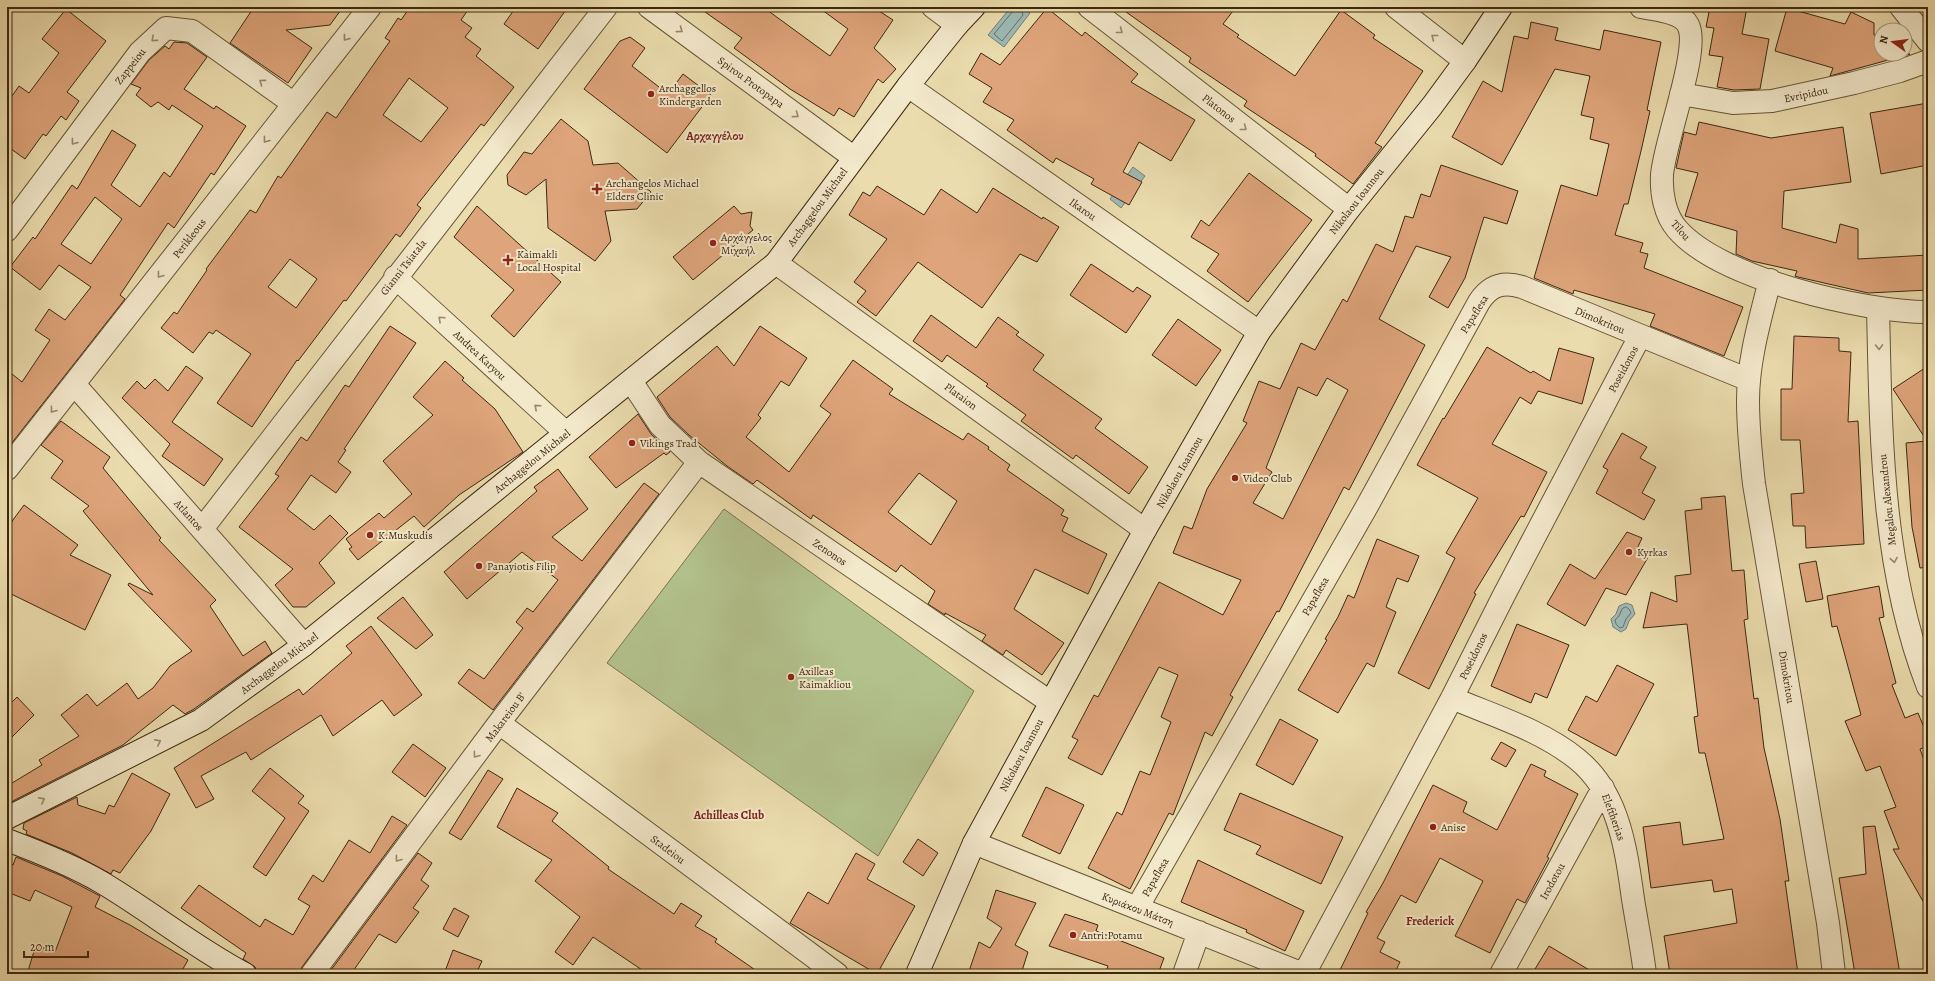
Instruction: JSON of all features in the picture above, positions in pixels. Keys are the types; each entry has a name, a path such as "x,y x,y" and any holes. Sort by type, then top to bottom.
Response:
{"street":[{"name":"Perikleous","path":"7,469 370,7"},
{"name":"Gianni Tsiatala","path":"202,529 395,277 606,7"},
{"name":"Spirou Protopapa","path":"649,7 853,158"},
{"path":"933,7 956,25"},
{"name":"Archaggelou Michael","path":"7,818 201,720 304,645 776,262 908,86 956,25 974,7"},
{"name":"Platonos","path":"1089,7 1349,209"},
{"path":"1396,7 1465,61"},
{"name":"Nikolaou Ioannou","path":"917,974 974,843 1145,530 1259,332 1349,209 1432,106 1465,61 1501,7"},
{"name":"Tilou","path":"1641,7 1671,14 1688,24 1692,42 1681,94 1664,159 1662,175 1664,204 1669,217 1676,228 1686,238 1724,262 1770,280 1821,296 1878,308 1928,312"},
{"path":"1901,7 1928,41"},
{"name":"Zappeiou","path":"7,230 140,52 166,28 192,31 294,104"},
{"name":"Evripidou","path":"1681,94 1733,103 1772,101 1854,83 1900,71 1928,61"},
{"name":"Ikarou","path":"908,86 1259,332"},
{"name":"Plataion","path":"776,262 1145,530"},
{"name":"Andrea Karyou","path":"395,277 566,433"},
{"name":"Dimokritou","path":"1770,280 1757,332 1749,380 1749,424 1754,484 1828,923 1834,974"},
{"name":"Dimokritou","path":"1495,286 1503,284 1522,287 1749,380"},
{"name":"Papaflesa","path":"1137,908 1366,508 1483,295 1495,286"},
{"name":"Megalou Alexandrou","path":"1878,308 1884,489 1899,587 1910,630 1928,687"},
{"name":"Poseidonos","path":"1303,974 1452,698 1503,597 1640,336"},
{"name":"Zenonos","path":"631,380 660,424 699,462 1050,702"},
{"name":"Atlantos","path":"74,384 304,645"},
{"name":"Makareiou B'","path":"312,974 500,723 699,462"},
{"name":"Eleftherias","path":"1452,698 1523,728 1561,748 1578,759 1603,788 1612,807 1624,845 1645,974"},
{"name":"Stadeiou","path":"500,723 837,974"},
{"name":"Irodotou","path":"1502,974 1603,788"},
{"path":"7,840 35,850 101,882 218,960 245,974"},
{"name":"Κυριάκου Μάτση","path":"974,843 1303,974"},
{"path":"1184,974 1199,932"}],"green space":[{"name":"Axilleas Kaimakliou","path":"724,509 974,691 878,856 607,663"}],"water":[{"path":"1011,7 1022,7 1030,13 1004,47 988,35"},
{"path":"1133,167 1145,176 1121,208 1110,199"},
{"path":"1626,603 1632,605 1635,614 1629,621 1626,629 1621,632 1613,627 1611,619 1616,614 1619,606"}],"building":[{"path":"254,7 343,7 330,25 286,30 312,48 288,83 230,43"},
{"path":"410,7 470,7 461,20 472,28 465,37 481,49 476,56 514,87 484,126 481,124 417,205 421,208 400,237 396,234 346,301 344,300 298,361 297,360 252,427 217,403 251,354 216,330 213,334 209,332 193,353 161,328 174,312 177,314 207,270 206,269 250,210 256,213 278,176 281,178 327,112 336,118 390,41 385,38 398,18 401,20","holes":["409,78 448,108 421,142 383,115","290,259 317,279 296,308 268,287"]},
{"path":"516,7 568,7 538,49 504,24"},
{"path":"698,7 763,7 830,56 848,29 818,7 873,7 893,20 874,48 896,69 883,83 878,79 854,117 839,108 834,116 790,89 734,48 742,38"},
{"path":"1119,7 1236,7 1223,24 1239,35 1237,37 1295,76 1341,10 1375,35 1373,38 1423,71 1375,143 1382,147 1353,184 1315,156 1316,154 1244,106 1247,101 1189,62 1191,58"},
{"path":"1710,7 1747,7 1742,34 1769,39 1760,89 1734,90 1717,87 1723,57 1709,55 1714,28 1706,27"},
{"path":"1047,8 1082,36 1085,32 1138,74 1131,82 1195,120 1171,161 1139,142 1123,172 1142,182 1129,205 1091,184 1094,179 1056,158 1053,163 1007,130 1014,120 983,102 992,88 969,74 981,53 1000,65"},
{"path":"1787,8 1845,24 1851,12 1873,23 1873,62 1881,62 1830,76 1833,68 1775,51"},
{"path":"66,9 106,41 67,92 79,101 66,120 61,116 46,136 43,134 25,159 7,146 7,103 19,86 29,93 59,53 42,39"},
{"path":"1531,22 1558,28 1555,40 1600,50 1604,30 1661,42 1647,110 1650,111 1641,151 1628,204 1624,204 1615,235 1643,243 1640,252 1648,254 1644,268 1743,307 1724,356 1650,326 1655,314 1574,290 1573,294 1534,278 1561,185 1597,196 1609,144 1590,139 1594,118 1581,115 1590,76 1555,69 1502,165 1452,137 1483,81 1502,92 1514,36 1528,39"},
{"name":"Archaggellos Kindergarden","path":"630,37 645,48 632,66 668,94 683,74 711,95 667,153 584,89 620,41"},
{"path":"174,42 187,43 207,57 184,89 214,109 216,106 246,126 214,175 211,173 174,228 168,223 120,295 125,299 7,449 7,370 22,382 50,340 35,330 49,309 65,320 91,287 59,265 40,290 10,267 33,237 35,239 72,185 77,189 112,130 136,145 111,185 140,207 164,172 170,177 203,126 172,105 169,110 158,102 151,107 136,95 141,88 131,84 149,60 165,46 169,49","holes":["95,197 122,219 91,264 61,244"]},
{"path":"1928,103 1928,165 1881,174 1870,113"},
{"name":"Archangelos Michael Elders Clinic","path":"561,119 588,141 593,165 618,163 651,192 637,209 605,211 611,241 595,261 548,228 546,179 526,195 508,185 507,175 524,152 532,154"},
{"path":"1699,122 1771,138 1843,127 1851,182 1784,191 1782,228 1836,243 1840,224 1858,229 1858,259 1928,255 1928,290 1868,293 1798,277 1795,276 1797,271 1752,261 1736,254 1737,231 1685,216 1698,173 1676,168 1684,132 1696,135"},
{"path":"1441,165 1518,191 1507,224 1484,217 1465,278 1448,308 1429,297 1451,257 1416,246 1379,319 1425,345 1349,490 1344,487 1279,612 1277,611 1230,695 1233,697 1212,736 1205,732 1173,815 1169,813 1130,889 1088,868 1117,812 1122,815 1140,771 1150,775 1171,722 1161,717 1178,675 1159,667 1102,775 1068,758 1078,740 1072,737 1094,695 1098,697 1159,582 1223,615 1241,580 1173,553 1184,526 1192,529 1207,489 1247,423 1243,421 1259,381 1280,389 1301,343 1315,350 1343,299 1347,302 1376,244 1393,252 1405,216 1413,218 1421,194 1430,197","holes":["1327,378 1348,390 1283,519 1253,503 1272,472 1266,468 1298,387 1317,396"]},
{"path":"1249,173 1312,220 1248,302 1207,271 1219,254 1191,237 1201,220 1209,226"},
{"path":"877,186 924,215 941,189 977,213 993,188 1042,219 1043,217 1059,227 1037,262 1020,254 982,308 918,262 876,316 857,302 866,291 854,282 887,239 849,215 863,192 870,196"},
{"name":"Kaimakli Local Hospital","path":"477,206 561,282 514,337 491,316 514,290 454,237"},
{"name":"Αρχάγγελος Μιχαήλ","path":"734,206 741,214 752,212 750,226 753,230 693,280 673,257"},
{"path":"1091,264 1133,292 1137,287 1151,296 1126,333 1070,295"},
{"path":"931,315 976,348 998,317 1019,332 1016,335 1044,355 1033,370 1102,419 1095,428 1148,467 1129,494 1076,455 1073,459 1021,421 1026,415 986,386 988,384 947,355 942,362 913,341"},
{"path":"1178,319 1221,350 1196,386 1152,355"},
{"path":"390,326 416,343 344,449 346,450 338,462 351,472 336,493 311,475 287,509 314,530 330,515 348,533 319,563 335,583 306,607 293,607 275,585 293,569 239,527 279,476 275,474 301,437 307,441 345,385 349,387"},
{"path":"760,326 807,358 789,386 781,381 758,415 761,418 746,437 789,472 831,414 820,406 853,360 893,389 889,394 963,440 968,433 989,447 988,449 1010,465 1007,470 1064,510 1061,515 1068,518 1062,531 1107,554 1088,594 1035,569 1014,609 1064,643 1042,675 1006,650 1003,655 982,641 986,635 945,613 945,615 928,604 935,591 901,565 896,572 813,515 811,519 757,480 753,484 727,466 689,435 670,417 657,397 717,346 734,366","holes":["919,473 957,501 931,545 888,512"]},
{"path":"1794,336 1839,338 1839,351 1851,352 1848,422 1858,421 1864,544 1806,548 1805,526 1793,526 1791,494 1804,493 1800,440 1781,440 1781,389 1792,389"},
{"path":"1487,347 1531,373 1533,371 1550,381 1559,348 1594,358 1582,404 1538,391 1531,404 1520,397 1492,444 1547,472 1524,517 1521,516 1474,593 1476,594 1429,689 1398,673 1455,558 1446,553 1478,498 1417,465 1443,418 1444,419"},
{"path":"445,361 464,378 462,380 495,409 523,452 459,495 424,527 414,516 358,560 349,549 352,547 346,539 379,513 384,518 412,494 383,461 433,415 413,397"},
{"path":"186,366 203,378 172,422 223,459 204,486 162,456 170,444 122,398 137,381 145,389 155,379 168,391"},
{"path":"1928,366 1928,567 1920,568 1912,527 1906,443 1927,441 1893,389"},
{"name":"Vikings Trad","path":"638,414 651,434 670,452 666,455 664,453 616,488 589,457"},
{"path":"61,421 110,457 103,468 161,538 159,540 216,600 210,606 243,656 265,641 272,653 194,709 185,714 173,705 123,745 7,804 7,786 42,765 39,760 79,736 61,715 87,694 97,706 127,683 138,699 153,688 170,666 192,651 128,585 129,583 153,595 83,511 89,506 51,478 63,461 41,445"},
{"path":"1622,433 1647,447 1640,458 1656,467 1642,493 1655,500 1644,520 1596,493 1608,470 1603,467"},
{"path":"558,469 588,509 552,537 582,561 644,483 659,494 493,710 458,683 469,669 484,679 523,628 516,622 527,608 533,612 558,580 522,552 467,599 444,572 537,491 534,487"},
{"path":"1725,496 1732,571 1744,570 1748,619 1744,620 1754,699 1758,698 1764,748 1780,819 1789,881 1785,881 1798,974 1670,974 1664,936 1737,923 1732,889 1714,892 1712,880 1651,888 1643,827 1680,822 1683,845 1724,839 1705,753 1699,753 1694,717 1698,716 1687,624 1643,628 1651,592 1677,602 1675,576 1691,574 1685,511 1702,509 1701,498"},
{"path":"24,505 78,545 70,555 111,575 85,630 7,592 7,528"},
{"path":"1627,532 1642,538 1637,549 1650,554 1626,595 1606,588 1585,626 1547,604 1570,564 1595,579"},
{"path":"1377,539 1419,556 1408,582 1397,578 1386,607 1396,612 1374,667 1367,663 1338,713 1298,690 1327,640 1325,639 1338,617 1348,595 1354,598"},
{"path":"1816,561 1823,599 1806,602 1799,564"},
{"path":"1879,586 1884,617 1879,618 1896,683 1892,685 1905,718 1918,713 1928,737 1928,746 1920,749 1928,771 1928,910 1893,849 1899,849 1884,811 1896,807 1880,766 1866,771 1845,721 1861,715 1837,626 1832,627 1827,596"},
{"path":"403,597 433,635 416,649 377,618"},
{"path":"1517,624 1569,645 1547,698 1535,693 1531,703 1491,686"},
{"path":"371,626 422,695 394,716 382,700 333,736 321,715 251,760 246,752 201,776 214,799 196,808 174,768 299,689 303,695 352,653 346,646"},
{"path":"1617,665 1654,684 1616,756 1568,730 1586,696 1597,702"},
{"path":"17,697 34,715 7,742 7,707"},
{"path":"1280,719 1318,740 1293,785 1256,765"},
{"path":"1501,742 1516,750 1506,767 1491,759"},
{"path":"413,744 446,768 425,797 392,772"},
{"path":"1531,764 1546,771 1544,776 1578,794 1547,857 1549,858 1525,903 1517,899 1490,953 1455,936 1483,881 1440,858 1416,903 1401,895 1377,938 1385,942 1380,952 1400,962 1394,974 1338,974 1368,913 1366,912 1383,883 1433,785 1467,802 1463,812 1497,830"},
{"path":"270,768 304,796 298,803 309,811 266,876 253,867 285,818 252,791"},
{"path":"488,770 503,779 461,840 449,833"},
{"path":"132,773 170,794 151,831 120,873 113,870 111,874 72,853 26,834 27,831 23,829 24,823 77,797 78,805 105,814 109,805 114,807"},
{"path":"1046,787 1084,805 1060,854 1022,836"},
{"path":"517,788 558,813 552,821 609,867 608,869 674,914 681,903 702,916 695,926 717,939 715,942 761,974 648,974 593,937 573,965 555,952 580,917 535,881 552,860 497,827"},
{"path":"1240,793 1343,837 1321,884 1256,854 1261,846 1224,830"},
{"path":"392,816 407,825 302,967 300,974 257,974 255,967 243,959 246,953 181,908 199,885 260,927 265,919 293,935 310,906 298,899 313,875 323,882 349,840 370,853"},
{"path":"1875,826 1900,974 1855,974 1839,878 1866,874 1863,827"},
{"path":"918,839 938,853 923,876 903,862"},
{"path":"418,853 432,863 421,880 429,886 413,908 419,912 396,943 379,934 351,974 328,974"},
{"path":"856,853 875,864 867,879 915,906 877,974 790,923 808,892 828,904"},
{"path":"16,857 62,876 100,896 95,907 130,925 188,960 180,974 27,974 36,945 55,952 72,907 35,890 30,901 7,892 7,862 13,865"},
{"path":"1198,860 1304,911 1285,951 1246,932 1247,930 1181,902"},
{"path":"996,890 1036,903 1015,945 1028,952 1021,974 968,974 979,942 990,948 1002,928 987,918"},
{"path":"454,908 469,916 458,937 443,929"},
{"path":"1065,914 1098,925 1096,931 1164,958 1158,974 1105,974 1108,966 1049,946"},
{"path":"1549,946 1596,974 1532,974"},
{"path":"453,950 482,961 476,974 444,974"}],"place":[{"name":"Archaggellos Kindergarden","path":"651,94"},
{"name":"Archangelos Michael Elders Clinic","path":"597,189"},
{"name":"Αρχάγγελος Μιχαήλ","path":"713,243"},
{"name":"Kaimakli Local Hospital","path":"508,260"},
{"name":"Vikings Trad","path":"632,443"},
{"name":"Video Club","path":"1235,478"},
{"name":"K.Muskudis","path":"370,535"},
{"name":"Kyrkas","path":"1629,552"},
{"name":"Panayiotis Filip","path":"479,566"},
{"name":"Axilleas Kaimakliou","path":"791,677"},
{"name":"Anise","path":"1433,827"},
{"name":"Antri.Potamu","path":"1073,935"}],"district":[{"name":"Αρχαγγέλου","path":"715,136"},
{"name":"Achilleas Club","path":"729,815"},
{"name":"Frederick","path":"1430,921"}]}
